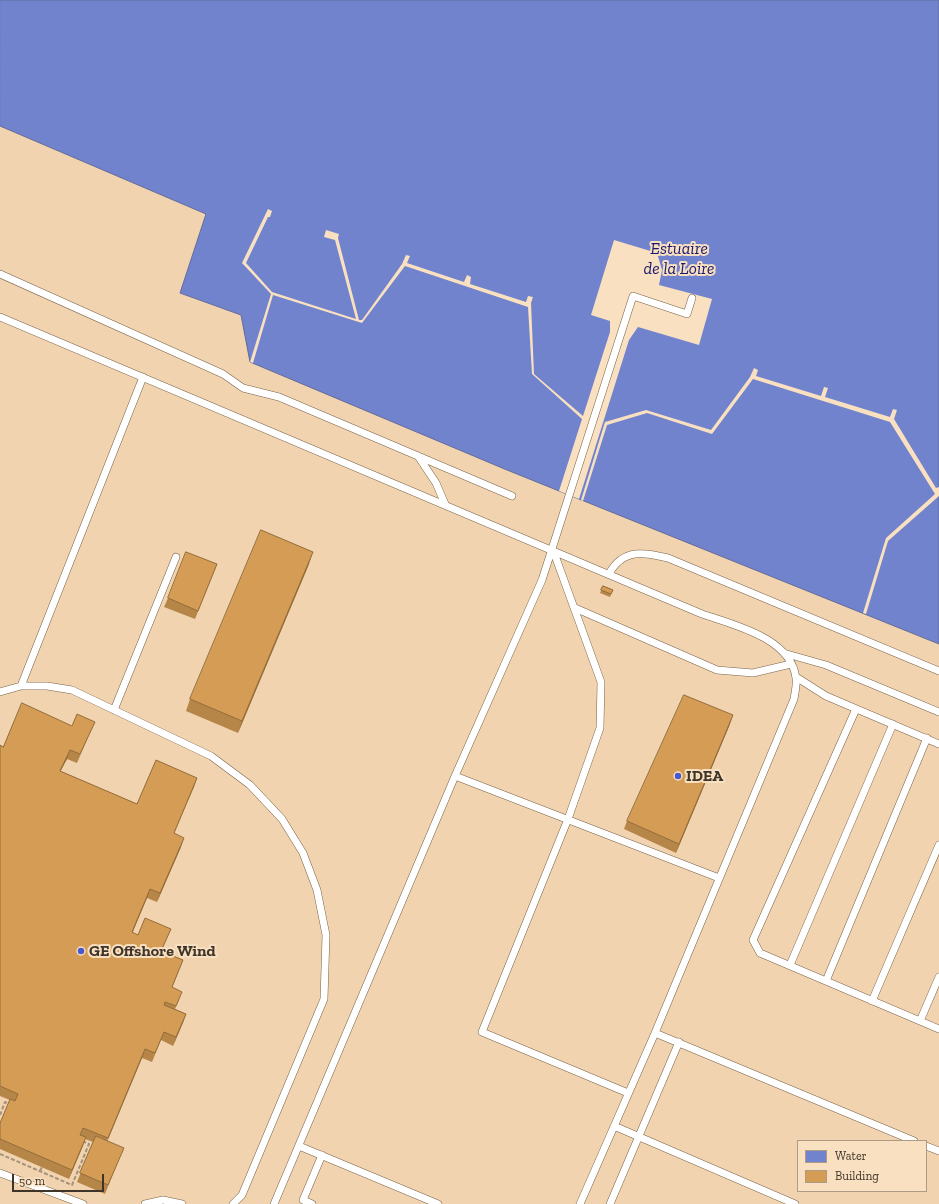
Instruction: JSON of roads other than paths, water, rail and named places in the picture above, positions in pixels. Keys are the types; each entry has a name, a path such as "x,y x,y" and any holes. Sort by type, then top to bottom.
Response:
{"lane":[{"path":"0,274 203,365 222,374 243,388 279,397 512,496"},
{"path":"274,1204 455,776 542,580 633,296 687,314 692,298"},
{"path":"0,317 702,614 758,633 787,654 826,665 939,712"},
{"path":"21,686 143,377"},
{"path":"418,456 436,483 445,504"},
{"path":"552,550 575,608 601,682 600,728 568,819 482,1032 628,1093"},
{"path":"609,574 614,564 627,556 644,552 668,558 939,671"},
{"path":"114,710 176,557"},
{"path":"575,608 717,670 753,673 791,664"},
{"path":"580,1204 655,1033 794,699 796,678 787,654"},
{"path":"796,678 826,696 939,744"},
{"path":"0,692 21,686 47,686 72,690 211,756 250,785 282,819 303,853 317,890 326,935 324,999 242,1195 233,1204"},
{"path":"856,709 753,940 760,953 939,1029"},
{"path":"790,966 893,724"},
{"path":"826,981 927,738"},
{"path":"455,776 719,878"},
{"path":"872,1000 939,845"},
{"path":"920,1021 939,977"},
{"path":"655,1033 912,1140"},
{"path":"610,1204 679,1042"},
{"path":"614,1126 795,1204"},
{"path":"299,1146 438,1204"},
{"path":"927,1146 939,1151"},
{"path":"312,1204 303,1200 322,1155"},
{"path":"0,1173 83,1204"},
{"path":"145,1204 163,1200 182,1204"}],"water":[{"name":"Estuaire de la Loire","path":"0,0 939,0 939,644 507,470 250,362 241,315 180,293 206,214 0,126"}],"place":[{"name":"IDEA","path":"678,776"},
{"name":"GE Offshore Wind","path":"81,951"}]}
